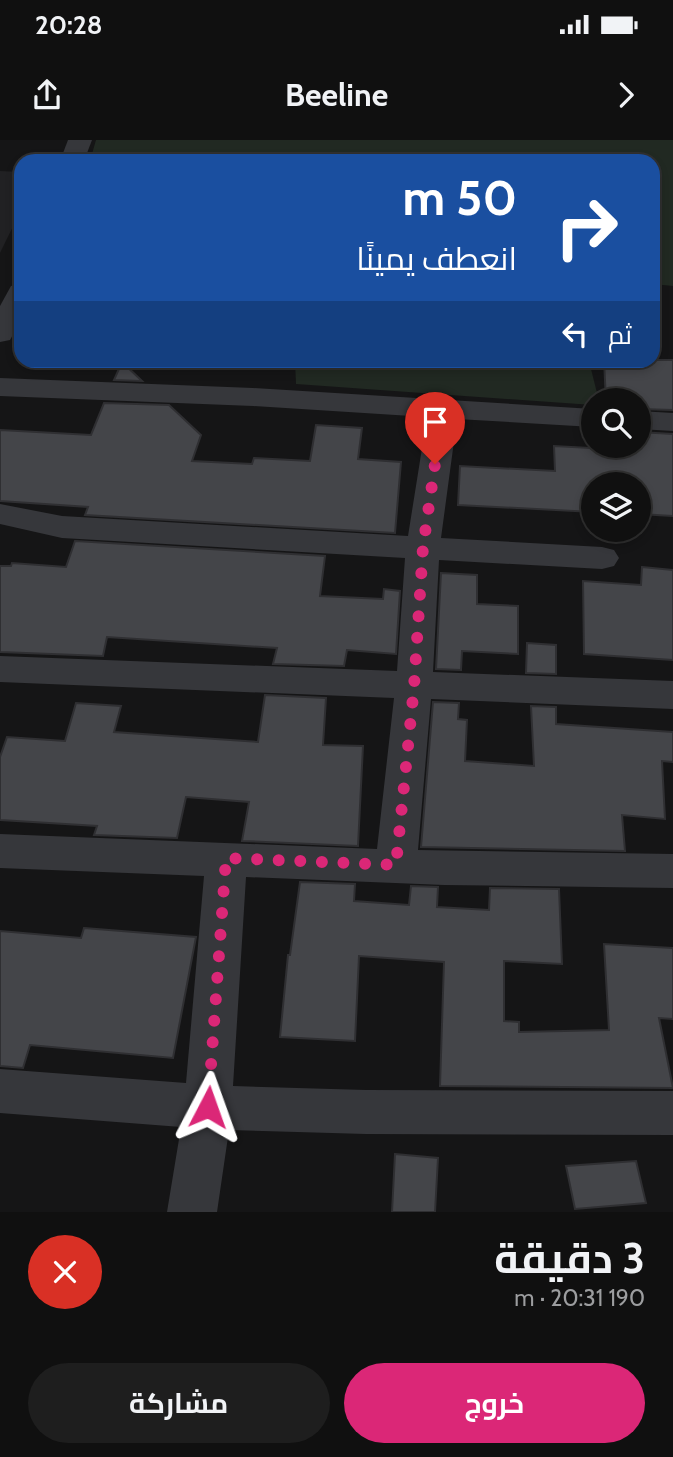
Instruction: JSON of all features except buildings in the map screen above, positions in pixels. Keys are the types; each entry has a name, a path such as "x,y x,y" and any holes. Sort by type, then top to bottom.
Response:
{"street":[{"path":"0,334 14,306"},
{"path":"0,387 253,397 581,417"},
{"path":"396,865 414,687 423,547 443,409"},
{"path":"651,421 673,422"},
{"path":"0,514 62,527 602,558"},
{"path":"0,669 673,695"},
{"path":"0,851 444,868 673,871"},
{"path":"192,1212 208,1107 226,858"},
{"path":"0,1091 208,1107 366,1112 673,1113"}],"shaded area":[{"path":"96,140 673,140 673,286 660,285 660,154 92,154"},
{"path":"0,171 14,172 14,224 0,253"},
{"path":"295,368 591,368 596,388 581,388 581,404 296,384"}],"route":[{"path":"208,1107 226,858 396,865 414,687 423,547 435,464"}]}
